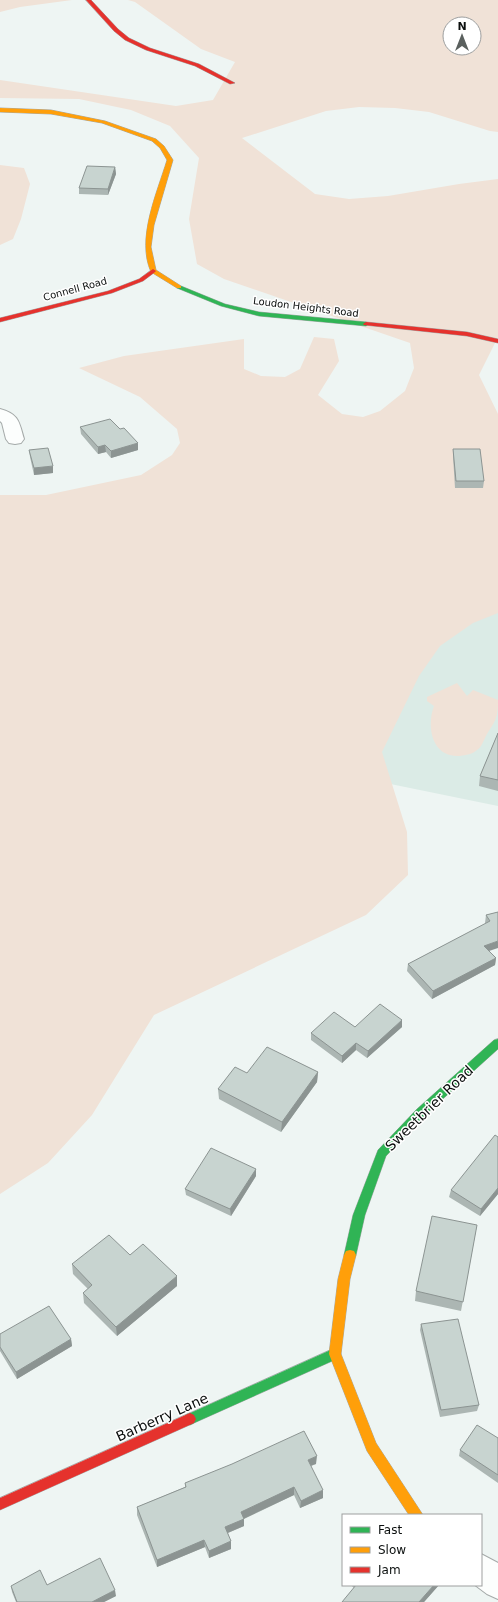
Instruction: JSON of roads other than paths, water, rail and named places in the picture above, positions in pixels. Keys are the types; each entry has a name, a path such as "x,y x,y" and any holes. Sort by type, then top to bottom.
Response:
{"street":[{"path":"88,0 114,29 127,39 153,50 187,61 232,83"},
{"path":"0,110 38,111 76,116 114,124 156,141 164,148 170,160 151,225 148,247 153,271"},
{"name":"Connell Road","path":"0,320 110,292 141,280 153,271"},
{"name":"Loudon Heights Road","path":"153,271 181,288 223,306 259,314 467,334 498,341"},
{"path":"0,414 10,420 15,439"},
{"name":"Sweetbrier Road","path":"416,1514 409,1506 371,1447 335,1354 344,1279 359,1215 382,1153 421,1112 498,1043"},
{"name":"Barberry Lane","path":"0,1504 335,1354"},
{"path":"482,1571 498,1583"}]}
